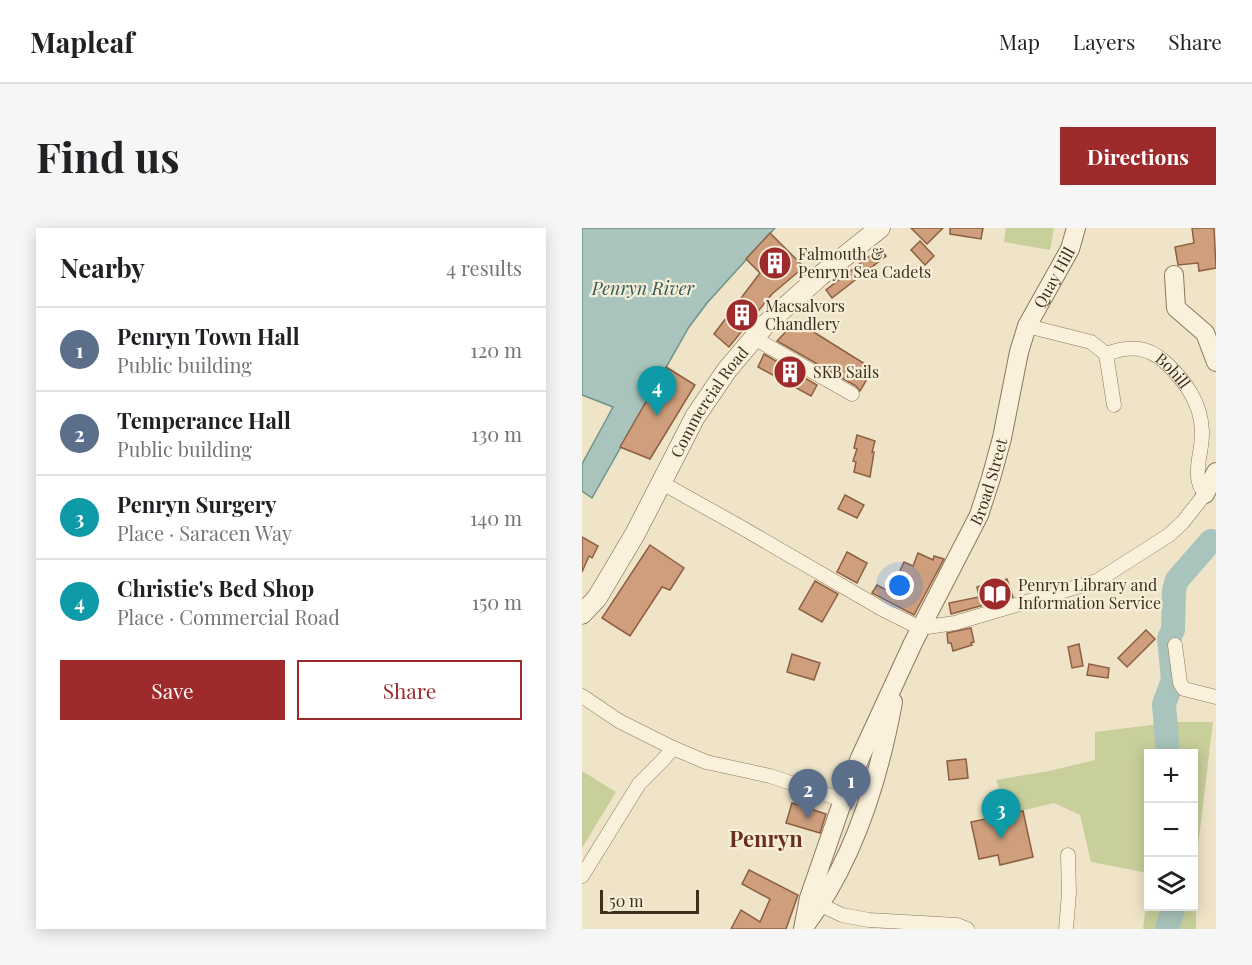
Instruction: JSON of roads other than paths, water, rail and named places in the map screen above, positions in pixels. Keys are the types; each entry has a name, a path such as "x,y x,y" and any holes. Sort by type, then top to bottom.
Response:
{"main road":[{"name":"Commercial Road","path":"582,614 597,598 635,534 695,417 727,370 765,325 820,276 880,228"}],"street":[{"name":"Quay Hill","path":"1027,326 1070,249 1076,228"},
{"path":"1174,274 1176,308 1205,333 1216,362"},
{"path":"1027,326 1091,342 1106,354 1114,405"},
{"name":"Broad Street","path":"897,679 920,628 982,506 997,458 1018,352 1027,326"},
{"path":"754,338 852,394"},
{"name":"Bohill","path":"1106,354 1134,347 1153,352 1190,391 1201,418 1202,438 1197,475 1199,485 1210,497"},
{"path":"662,483 866,600 920,628 955,623 1097,582 1169,535 1210,497 1216,472"},
{"path":"1175,645 1180,683 1184,689 1216,697"},
{"path":"803,929 809,898 843,801 879,714 897,679"},
{"path":"803,929 821,905 849,849 866,803 890,717 897,679"},
{"path":"582,696 619,721 706,762 770,776 843,801"},
{"path":"582,876 639,784 673,748"},
{"path":"1066,929 1069,893 1068,855"},
{"path":"821,905 842,915 869,920 960,928"}],"water":[{"name":"Penryn River","path":"582,228 775,228 707,303 689,327 592,498 582,491 582,464 613,407 582,395"}],"waterway":[{"path":"1168,749 1164,704 1173,680 1169,638 1173,630 1174,590 1177,580 1211,541"},
{"path":"1167,929 1172,911"}],"place":[{"name":"Falmouth & Penryn Sea Cadets","path":"775,263"},
{"name":"Macsalvors Chandlery","path":"742,315"},
{"name":"SKB Sails","path":"790,372"},
{"name":"Christie's Bed Shop","path":"657,416"},
{"name":"Penryn Library and Information Service","path":"995,594"},
{"name":"Penryn Town Hall","path":"851,810"},
{"name":"Temperance Hall","path":"808,819"},
{"name":"Penryn Surgery","path":"1001,839"}],"district":[{"name":"Penryn","path":"766,839"}]}
